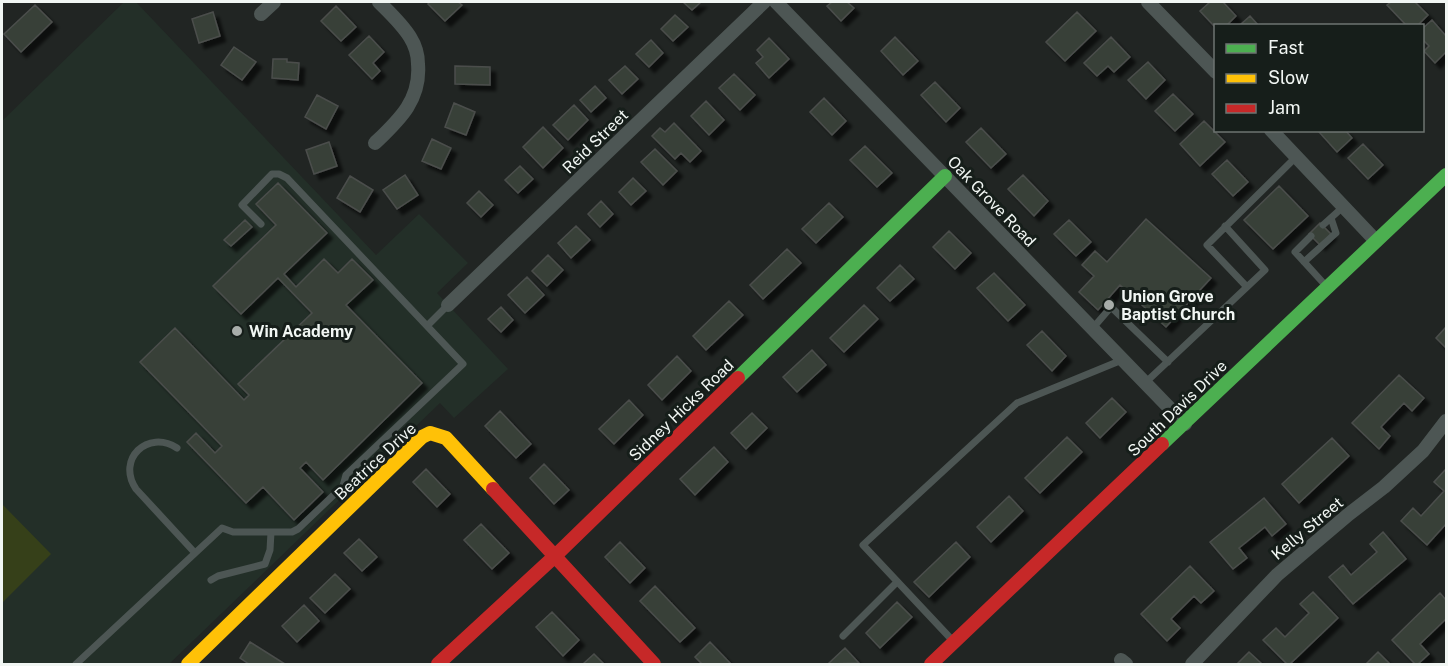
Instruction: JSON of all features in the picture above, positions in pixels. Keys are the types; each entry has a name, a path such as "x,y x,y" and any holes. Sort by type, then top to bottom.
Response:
{"street":[{"path":"261,14 274,2"},
{"path":"375,143 396,123 414,98 419,75 417,54 411,38 379,2"},
{"name":"Reid Street","path":"448,305 764,2"},
{"name":"Oak Grove Road","path":"776,2 1185,424"},
{"path":"1148,2 1214,71"},
{"path":"1273,132 1376,241"},
{"name":"South Davis Drive","path":"931,664 1446,175"},
{"name":"Sidney Hicks Road","path":"438,664 555,556 945,176"},
{"name":"Kelly Street","path":"1192,664 1277,575 1423,451 1446,421"},
{"name":"Beatrice Drive","path":"188,664 422,437 430,433 446,438 654,664"}],"lane":[{"path":"1247,287 1206,245 1296,157"},
{"path":"76,664 222,528 233,532 292,532 298,529 343,486 346,475 464,364 287,178 279,174 272,174 242,205 261,224"},
{"path":"1323,225 1343,207"},
{"path":"1304,262 1336,233 1331,218"},
{"path":"1145,383 1265,270 1225,226"},
{"path":"1311,236 1295,252 1327,288"},
{"path":"427,326 448,305"},
{"path":"1092,329 1110,307 1168,362"},
{"path":"954,642 862,545 1017,403 1122,360"},
{"path":"177,448 163,442 152,442 144,446 130,461 129,480 195,553"},
{"path":"211,580 218,576 265,564 270,550 271,532"},
{"path":"843,636 896,583"}],"shaded area":[{"name":"Win Academy","path":"124,2 136,2 376,255 419,214 468,263 437,293 508,369 454,418 440,403 169,664 2,664 2,121"}],"green space":[{"path":"2,504 51,554 2,603"}],"building":[{"path":"430,2 458,2 462,5 445,21 428,4"},
{"path":"683,2 701,2 692,10"},
{"path":"832,2 847,2 854,8 841,21 827,6"},
{"path":"1210,2 1223,2 1236,16 1228,24 1214,24 1214,26 1200,11"},
{"path":"1391,2 1415,2 1428,15 1419,24 1405,24 1387,5"},
{"path":"35,5 52,22 21,52 4,34"},
{"path":"336,6 356,27 341,41 321,21"},
{"path":"213,12 220,36 199,43 192,19"},
{"path":"1077,12 1096,31 1065,61 1046,42"},
{"path":"675,15 688,27 673,41 661,29"},
{"path":"1250,16 1257,24 1241,24"},
{"path":"1432,20 1446,36 1446,52 1435,63 1424,51 1429,46 1424,41 1424,27"},
{"path":"369,36 384,52 373,63 380,71 372,79 349,55"},
{"path":"895,37 918,61 903,75 881,51"},
{"path":"1111,37 1130,57 1114,72 1108,66 1097,76 1084,63"},
{"path":"769,38 789,59 769,78 756,63 763,57 757,50"},
{"path":"651,40 663,53 649,67 636,54"},
{"path":"234,47 256,62 242,80 221,65"},
{"path":"273,59 287,59 287,62 299,63 298,80 272,78"},
{"path":"1148,62 1165,80 1146,99 1128,80"},
{"path":"455,66 490,67 490,85 455,84"},
{"path":"625,66 638,79 622,94 609,80"},
{"path":"734,74 755,95 740,110 719,88"},
{"path":"935,82 960,108 946,122 921,95"},
{"path":"595,86 606,98 591,112 580,100"},
{"path":"1173,94 1193,114 1175,131 1155,111"},
{"path":"317,95 338,106 326,129 305,117"},
{"path":"824,98 846,121 832,135 810,112"},
{"path":"706,101 724,120 709,135 691,116"},
{"path":"454,103 475,112 466,135 445,127"},
{"path":"574,105 588,120 568,140 553,125"},
{"path":"1204,121 1225,142 1200,166 1180,144"},
{"path":"674,123 701,151 690,162 681,153 675,159 652,136 660,128 665,132"},
{"path":"543,127 563,148 543,168 523,147"},
{"path":"981,128 1006,154 991,168 966,142"},
{"path":"1319,132 1347,132 1352,138 1337,152"},
{"path":"432,139 451,148 441,169 422,161"},
{"path":"329,142 337,166 314,174 306,150"},
{"path":"1363,144 1383,165 1368,179 1348,158"},
{"path":"865,146 892,173 877,187 850,160"},
{"path":"655,149 677,171 663,185 641,162"},
{"path":"1227,160 1248,182 1233,196 1212,174"},
{"path":"520,166 533,179 518,193 505,180"},
{"path":"405,175 418,195 397,209 383,190"},
{"path":"1023,175 1048,201 1034,216 1008,189"},
{"path":"350,176 373,190 360,212 337,198"},
{"path":"633,178 646,191 631,205 619,192"},
{"path":"278,183 327,233 284,274 296,287 324,259 338,273 352,259 373,280 346,305 422,383 323,480 306,462 300,468 323,492 294,520 263,487 246,503 187,442 196,433 215,453 222,446 140,362 175,328 244,400 249,395 238,384 312,313 278,278 241,314 213,286 276,225 256,204"},
{"path":"1279,186 1308,216 1273,249 1244,220"},
{"path":"479,191 493,205 481,217 467,203"},
{"path":"601,201 613,214 600,227 588,214"},
{"path":"829,203 843,217 816,243 802,229"},
{"path":"1146,219 1211,278 1166,327 1120,285 1098,310 1079,292 1094,276 1082,265 1095,251 1107,262"},
{"path":"245,220 252,227 231,246 224,240"},
{"path":"1069,220 1091,242 1076,256 1054,234"},
{"path":"1320,223 1331,234 1320,245 1309,234"},
{"path":"576,226 590,240 571,258 558,243"},
{"path":"949,231 971,253 955,269 933,247"},
{"path":"787,249 801,263 763,299 750,285"},
{"path":"548,255 563,270 547,286 532,271"},
{"path":"900,265 914,279 890,301 877,288"},
{"path":"994,273 1025,305 1008,321 977,288"},
{"path":"527,277 544,295 525,313 508,295"},
{"path":"729,301 743,315 706,350 693,336"},
{"path":"864,305 878,319 844,352 830,338"},
{"path":"501,307 513,320 501,332 488,319"},
{"path":"1446,327 1446,348 1436,338"},
{"path":"1042,331 1066,356 1052,371 1027,345"},
{"path":"812,350 826,365 797,392 783,377"},
{"path":"677,356 691,371 662,400 648,385"},
{"path":"1399,375 1424,398 1412,411 1404,403 1381,427 1390,436 1379,449 1352,423"},
{"path":"1112,398 1126,412 1100,438 1086,423"},
{"path":"629,400 643,415 614,444 599,429"},
{"path":"500,411 531,444 516,458 485,426"},
{"path":"752,413 767,428 746,449 731,433"},
{"path":"1067,437 1082,452 1040,493 1025,478"},
{"path":"1332,438 1349,456 1299,503 1282,484"},
{"path":"714,447 728,462 695,495 680,479"},
{"path":"544,464 569,490 554,504 530,478"},
{"path":"426,469 450,494 437,507 413,482"},
{"path":"1446,469 1446,524 1427,545 1401,521 1413,508 1421,516 1444,491 1434,482"},
{"path":"1009,496 1023,511 991,542 977,527"},
{"path":"1264,498 1286,524 1272,536 1265,527 1239,548 1247,558 1233,569 1210,542"},
{"path":"481,524 509,553 492,569 464,540"},
{"path":"1383,532 1406,559 1353,604 1329,577 1343,565 1351,575 1377,552 1370,544"},
{"path":"359,539 377,557 362,571 344,553"},
{"path":"620,542 645,568 630,583 605,557"},
{"path":"956,542 970,557 929,597 914,582"},
{"path":"1190,566 1214,591 1201,603 1194,596 1171,619 1180,628 1167,641 1141,614"},
{"path":"335,574 350,589 325,613 310,598"},
{"path":"655,586 695,628 680,642 640,601"},
{"path":"1313,592 1338,618 1290,664 1287,664 1263,640 1276,628 1285,637 1309,613 1300,604"},
{"path":"1440,593 1446,600 1446,619 1420,644 1429,654 1415,664 1392,640"},
{"path":"897,602 912,617 880,648 866,633"},
{"path":"304,605 319,621 297,642 282,626"},
{"path":"552,612 579,640 563,656 536,627"},
{"path":"250,642 285,664 249,664 240,658"},
{"path":"710,642 731,664 702,664 695,657"},
{"path":"845,648 859,663 828,664"},
{"path":"1249,652 1262,664 1237,664"},
{"path":"1378,652 1390,664 1366,664"},
{"path":"594,654 604,664 583,664"}],"traffic: fast":[{"path":"1162,444 1446,175"},
{"path":"738,378 945,176"}],"traffic: slow":[{"path":"188,664 422,437 430,433 446,438 493,489"}],"traffic: jam":[{"path":"438,664 555,556 738,378"},
{"path":"931,664 1162,444"},
{"path":"493,489 654,664"}],"place":[{"name":"Union Grove Baptist Church","path":"1109,305"},
{"name":"Win Academy","path":"237,331"}]}
